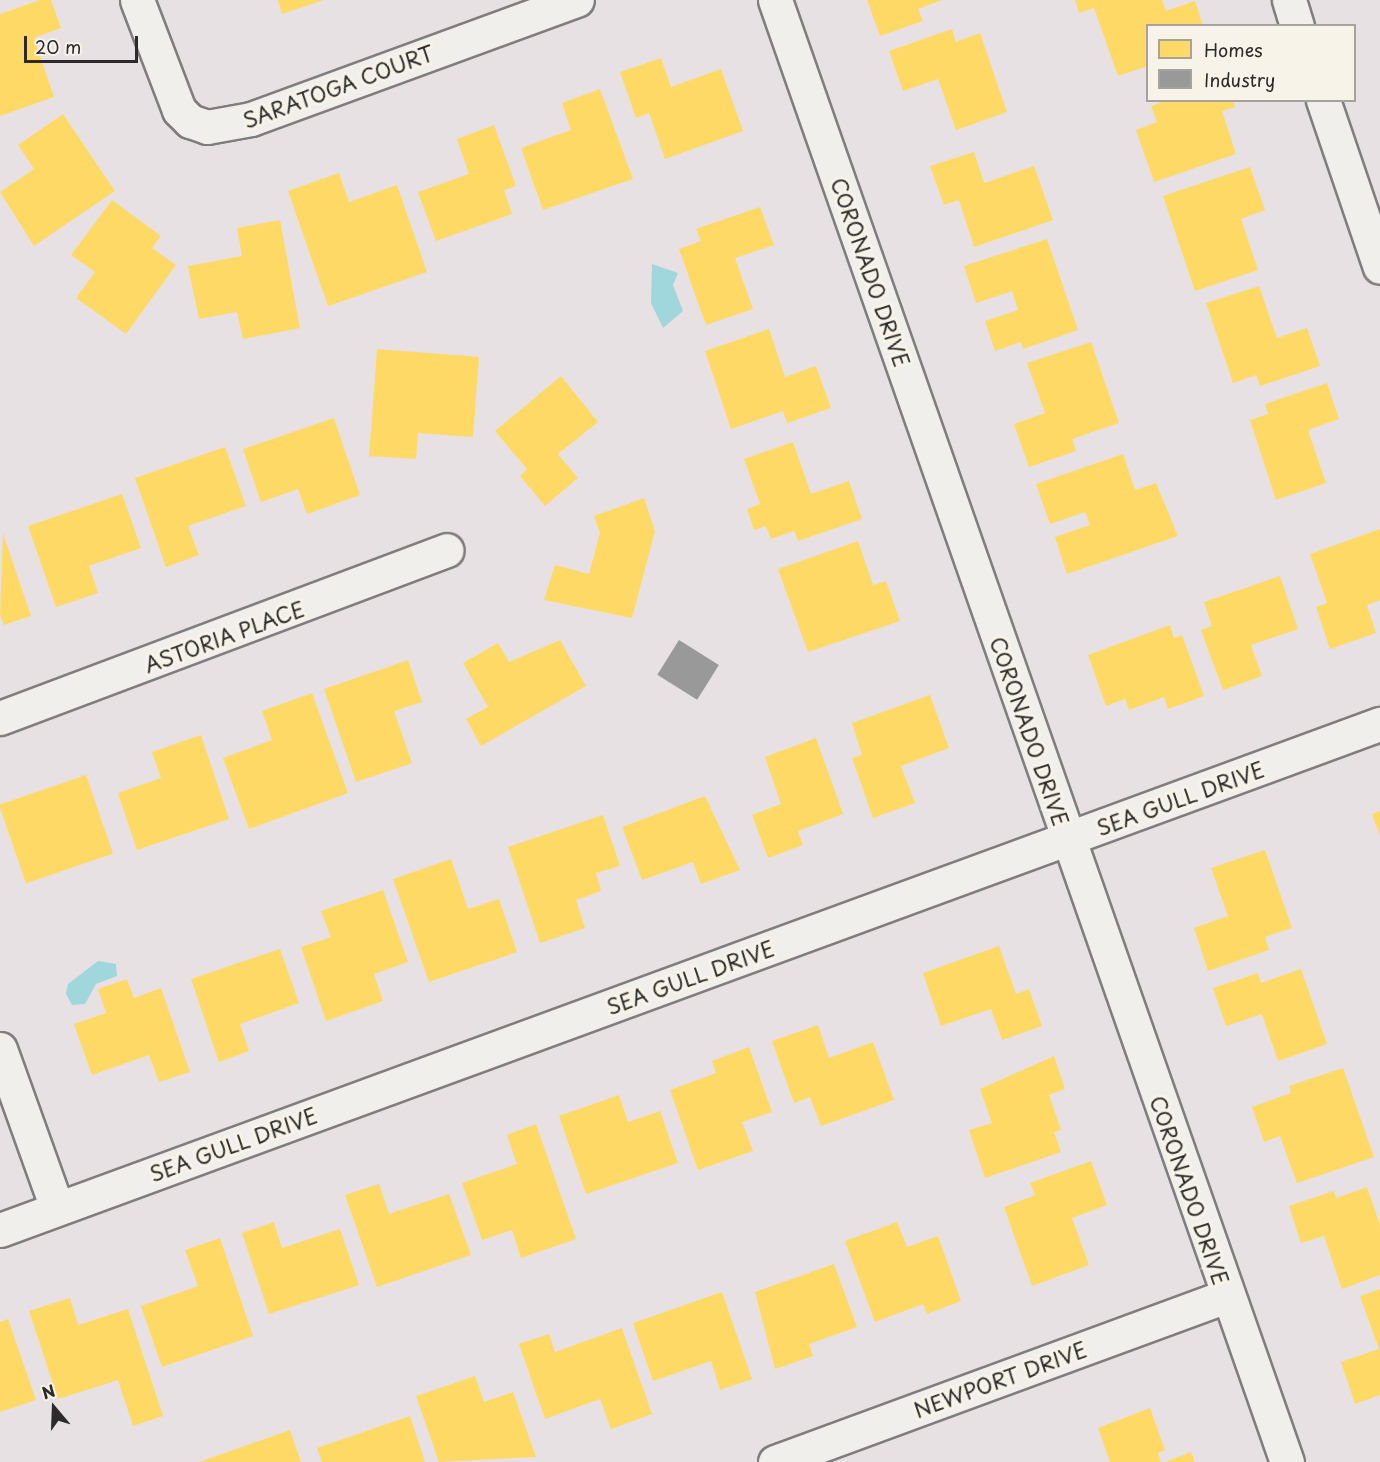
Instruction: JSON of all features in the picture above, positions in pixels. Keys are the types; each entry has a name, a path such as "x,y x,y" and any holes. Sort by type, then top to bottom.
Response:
{"street":[{"name":"SARATOGA COURT","path":"137,0 179,110 207,127 251,119 577,0"},
{"name":"CORONADO DRIVE","path":"776,0 1226,1296 1287,1462"},
{"path":"1289,0 1296,24"},
{"path":"1324,102 1380,267"},
{"name":"ASTORIA PLACE","path":"0,718 446,550"},
{"name":"SEA GULL DRIVE","path":"0,1230 1380,724"},
{"path":"0,1049 57,1208"},
{"name":"NEWPORT DRIVE","path":"775,1462 1226,1296"}],"water":[{"path":"652,264 678,273 673,285 683,311 663,328 651,303"},
{"path":"98,961 116,964 117,976 96,984 85,1004 72,1005 66,994 68,984"}],"building: Homes":[{"path":"40,0 51,0 61,28 34,38 54,97 0,116 0,14"},
{"path":"278,0 324,0 282,14"},
{"path":"867,0 942,0 918,9 923,21 880,36"},
{"path":"1075,0 1162,0 1166,11 1195,1 1202,24 1146,24 1146,67 1118,76 1094,8 1079,13"},
{"path":"952,29 956,42 980,33 1007,112 956,130 938,79 903,91 889,51"},
{"path":"661,58 671,87 721,69 743,131 665,159 649,113 636,118 620,72"},
{"path":"600,89 633,179 543,210 521,148 571,130 562,103"},
{"path":"1162,102 1234,102 1235,107 1222,111 1236,154 1154,182 1136,130 1157,122 1151,106"},
{"path":"63,114 115,191 34,246 0,192 34,169 18,145"},
{"path":"494,125 516,186 504,190 512,214 436,241 418,192 469,174 457,139"},
{"path":"974,152 984,183 1034,166 1053,220 974,247 959,200 944,205 930,166"},
{"path":"1250,167 1265,210 1241,219 1258,270 1195,291 1163,196"},
{"path":"339,173 349,202 397,185 427,272 328,306 288,191"},
{"path":"112,200 161,236 152,248 176,265 126,334 76,298 95,272 71,255"},
{"path":"760,207 774,245 735,258 753,309 706,325 679,249 701,241 696,229"},
{"path":"280,220 300,328 243,339 237,312 199,319 188,266 242,256 237,228"},
{"path":"1047,239 1078,330 1023,349 1021,342 995,351 985,321 1018,310 1012,291 976,303 964,266"},
{"path":"1259,286 1277,338 1307,328 1320,366 1260,386 1256,375 1233,383 1206,303"},
{"path":"769,329 785,377 816,366 831,408 787,423 783,411 731,429 705,351"},
{"path":"1091,342 1119,423 1072,439 1076,451 1029,467 1014,424 1045,413 1027,363"},
{"path":"377,349 479,357 473,437 418,433 416,459 369,456"},
{"path":"561,376 598,422 558,454 578,478 545,506 520,476 527,469 495,431"},
{"path":"1327,383 1339,419 1308,430 1326,483 1276,500 1250,420 1268,414 1265,404"},
{"path":"334,418 360,495 307,514 298,489 261,502 243,449"},
{"path":"793,442 811,494 849,481 862,519 798,541 794,531 771,539 766,526 754,530 747,509 760,504 744,459"},
{"path":"225,447 246,506 188,526 199,555 166,567 135,478"},
{"path":"1123,454 1135,490 1156,483 1178,536 1067,574 1055,537 1090,525 1085,512 1050,524 1036,484"},
{"path":"122,494 141,548 89,566 98,593 56,607 28,526"},
{"path":"644,498 655,531 632,618 544,600 555,565 589,574 600,533 594,516"},
{"path":"1380,529 1380,600 1367,605 1376,633 1330,649 1316,607 1327,603 1310,554"},
{"path":"3,533 31,616 4,625 0,614"},
{"path":"858,541 873,585 886,581 900,621 808,652 778,569"},
{"path":"1280,576 1298,629 1251,645 1262,676 1223,690 1201,630 1212,626 1204,602"},
{"path":"1170,625 1174,638 1182,635 1204,696 1168,709 1164,697 1129,710 1125,699 1106,706 1088,655"},
{"path":"560,640 586,686 481,746 466,719 488,707 463,663 498,643 509,662"},
{"path":"408,660 422,702 394,711 412,763 356,782 324,689"},
{"path":"312,693 348,793 249,829 223,758 272,740 262,711"},
{"path":"930,695 949,748 901,766 915,803 873,818 852,758 862,755 852,723"},
{"path":"201,735 229,819 137,850 118,793 161,778 152,752"},
{"path":"816,738 843,814 798,831 803,845 768,858 752,815 781,804 765,757"},
{"path":"86,775 113,853 26,883 0,805"},
{"path":"705,796 740,870 701,884 693,862 642,880 622,827"},
{"path":"1380,811 1380,836 1372,814"},
{"path":"603,815 620,866 596,873 601,891 576,900 585,928 540,943 508,847"},
{"path":"1265,850 1292,928 1265,937 1269,950 1208,971 1194,928 1228,916 1211,868"},
{"path":"451,859 468,909 499,899 517,952 429,982 393,879"},
{"path":"383,890 408,962 374,974 383,1001 326,1021 301,947 331,937 321,911"},
{"path":"999,946 1016,994 1029,989 1042,1026 1002,1040 991,1009 941,1026 923,973"},
{"path":"280,949 299,1003 240,1024 249,1051 219,1062 191,979"},
{"path":"1301,969 1327,1044 1278,1061 1262,1014 1226,1026 1213,988 1258,973 1261,983"},
{"path":"127,979 134,998 161,988 190,1072 159,1082 149,1055 92,1075 74,1024 106,1013 98,989"},
{"path":"818,1025 829,1058 873,1042 894,1100 821,1126 810,1097 794,1103 772,1041"},
{"path":"749,1047 772,1112 742,1122 753,1151 698,1170 670,1090 716,1073 712,1061"},
{"path":"1054,1056 1065,1089 1049,1095 1061,1130 1054,1132 1061,1152 985,1178 969,1130 992,1123 980,1089"},
{"path":"1343,1068 1374,1157 1297,1183 1280,1136 1264,1142 1252,1107 1291,1093 1289,1086"},
{"path":"619,1095 628,1122 660,1111 678,1163 586,1194 559,1116"},
{"path":"536,1124 576,1239 521,1258 512,1230 482,1240 462,1183 517,1164 507,1135"},
{"path":"1091,1161 1107,1205 1072,1218 1089,1265 1032,1286 1004,1207 1035,1195 1030,1183"},
{"path":"379,1184 389,1214 449,1194 471,1255 377,1287 345,1195"},
{"path":"1367,1187 1380,1225 1380,1275 1342,1289 1324,1236 1301,1243 1289,1206 1334,1191 1336,1198"},
{"path":"274,1222 282,1248 340,1229 359,1285 269,1314 242,1233"},
{"path":"897,1222 907,1247 938,1236 961,1301 927,1314 923,1304 875,1322 845,1241"},
{"path":"220,1238 253,1336 162,1367 141,1306 198,1286 185,1250"},
{"path":"834,1264 857,1327 809,1344 813,1356 775,1369 755,1292"},
{"path":"1380,1289 1380,1395 1355,1404 1341,1362 1379,1349 1360,1296"},
{"path":"722,1292 752,1379 720,1390 711,1361 653,1381 633,1323"},
{"path":"70,1298 78,1325 128,1309 163,1416 133,1426 118,1380 58,1399 29,1311"},
{"path":"8,1319 36,1400 0,1412 0,1322"},
{"path":"622,1328 652,1414 611,1429 600,1399 545,1419 519,1344 549,1334 555,1352"},
{"path":"475,1376 484,1402 513,1392 536,1457 439,1462 416,1396"},
{"path":"1150,1408 1165,1450 1158,1453 1161,1462 1110,1462 1098,1428"},
{"path":"410,1416 425,1462 322,1462 317,1448"},
{"path":"290,1430 301,1462 199,1462"},
{"path":"1191,1452 1195,1462 1165,1462"}],"building: Industry":[{"path":"679,640 719,665 697,700 657,675"}]}
